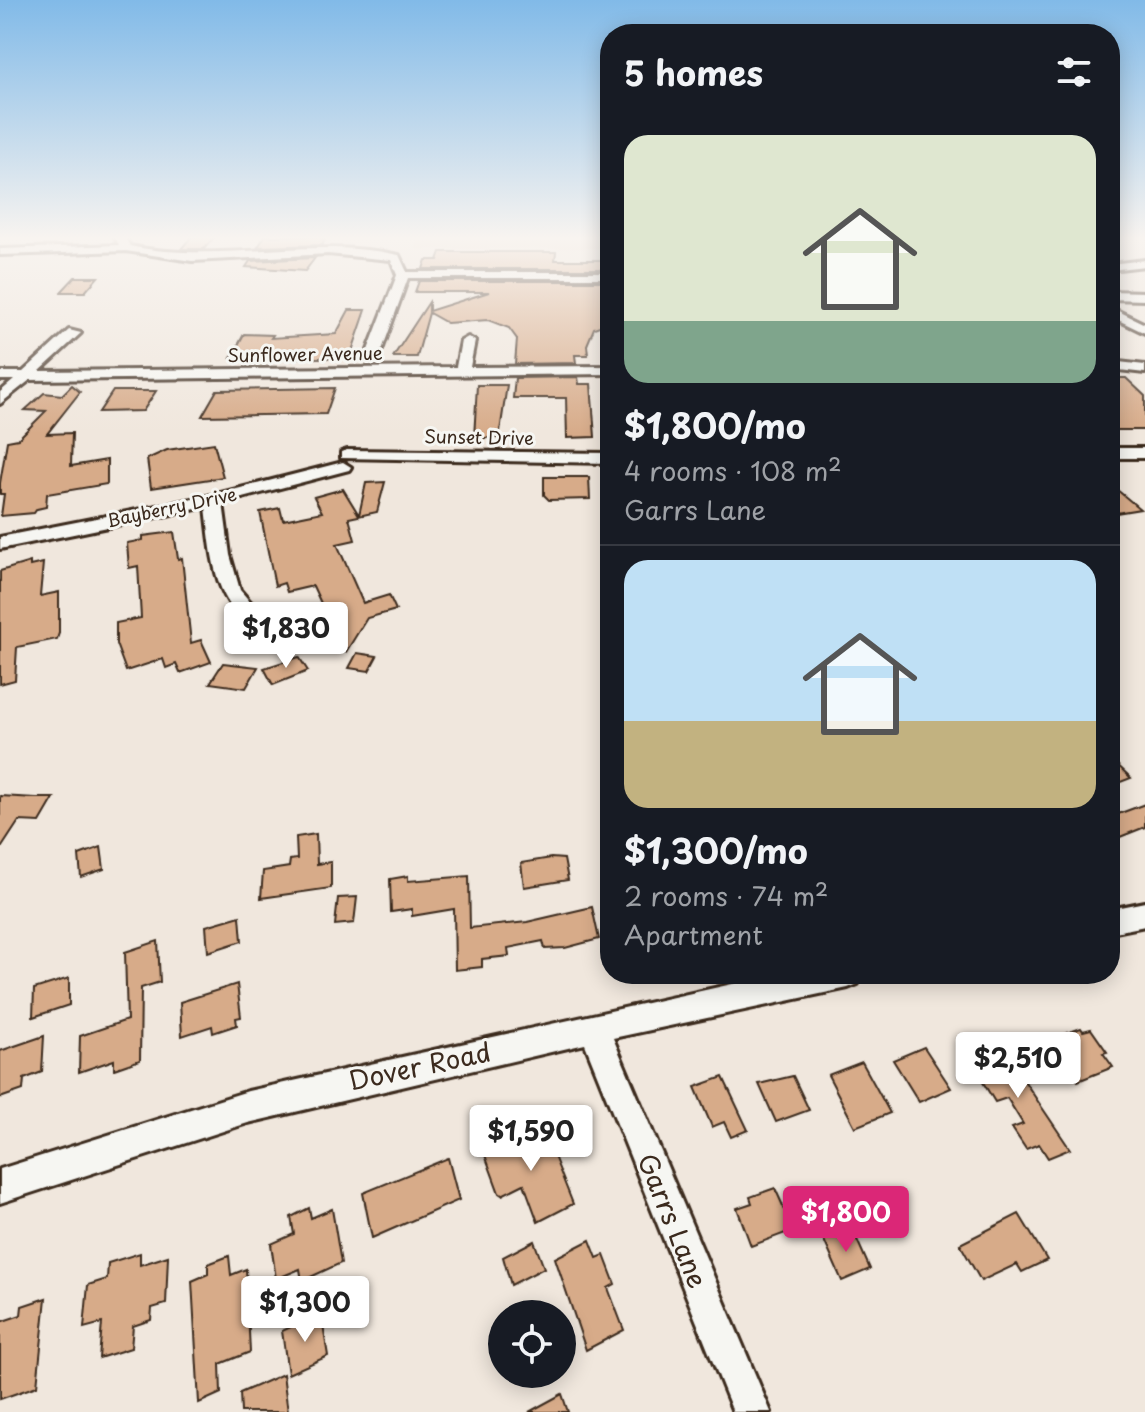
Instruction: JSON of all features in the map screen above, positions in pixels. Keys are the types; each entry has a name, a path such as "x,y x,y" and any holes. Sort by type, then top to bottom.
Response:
{"street":[{"path":"375,350 393,302"},
{"path":"1120,316 1145,329"},
{"path":"0,400 74,333"},
{"path":"462,371 468,341"},
{"path":"1120,366 1145,369"},
{"name":"Sunflower Avenue","path":"0,376 600,370"},
{"path":"1120,453 1145,453"},
{"name":"Sunset Drive","path":"345,461 600,458"},
{"name":"Bayberry Drive","path":"0,543 214,500 345,461"},
{"path":"214,500 229,593 243,610 269,625"},
{"path":"1120,919 1145,914"},
{"name":"Dover Road","path":"0,1186 248,1107 802,984"},
{"name":"Garrs Lane","path":"594,1029 752,1412"}],"building":[{"path":"429,302 429,311 458,302 600,302 600,326 594,328 587,345 588,355 575,355 576,363 515,364 517,339 509,328 488,320 447,323 429,313 417,357 393,357"},
{"path":"349,310 366,310 351,354 341,358 231,358 244,334 273,335 271,338 336,334"},
{"path":"578,377 579,384 591,384 595,437 567,438 566,398 513,398 515,378"},
{"path":"1120,378 1126,378 1145,396 1145,430 1120,430"},
{"path":"72,385 80,392 47,434 72,433 71,466 107,460 107,484 47,494 46,507 34,513 1,516 4,494 0,494 0,483 7,441 18,439 46,411 25,410 44,393 62,395"},
{"path":"477,385 507,385 499,438 474,438"},
{"path":"335,388 326,414 202,416 217,390"},
{"path":"113,391 156,391 143,411 99,412"},
{"path":"214,443 223,477 151,488 147,459 167,450"},
{"path":"544,477 589,477 590,499 549,500 544,495"},
{"path":"385,482 377,512 349,518 355,540 337,544 363,603 389,595 396,610 367,618 346,652 316,647 331,625 313,586 287,592 284,583 275,586 260,512 280,508 283,520 322,512 314,497 343,489 359,515 366,483"},
{"path":"1120,492 1140,509 1120,512"},
{"path":"174,532 178,559 182,558 191,643 201,640 211,662 180,673 176,664 166,668 163,659 126,671 116,644 116,623 141,618 138,566 129,568 127,543 143,540 143,536"},
{"path":"30,562 30,566 43,563 40,596 59,592 59,633 57,639 17,647 15,680 0,684 0,571"},
{"path":"357,653 377,656 369,671 349,668"},
{"path":"299,657 308,671 273,685 264,668"},
{"path":"223,663 258,667 246,688 210,683"},
{"path":"1120,768 1131,778 1120,782"},
{"path":"0,796 54,798 40,822 19,821 0,850"},
{"path":"1145,804 1145,827 1120,837 1120,813"},
{"path":"316,834 317,864 331,862 331,888 261,898 263,871 289,867 290,860 297,859 296,837"},
{"path":"101,847 104,869 81,877 79,855"},
{"path":"564,859 568,880 524,887 521,863"},
{"path":"408,876 408,881 469,876 470,928 527,922 592,907 599,939 565,948 545,949 543,941 508,948 509,956 482,959 482,967 455,970 454,909 412,916 412,909 391,912 390,879"},
{"path":"357,897 354,923 335,925 338,898"},
{"path":"240,916 242,941 208,952 206,926"},
{"path":"158,941 160,982 141,988 140,1060 114,1069 114,1060 79,1072 80,1036 127,1020 125,952"},
{"path":"69,978 69,1005 33,1017 34,989"},
{"path":"237,984 241,1017 236,1018 237,1025 213,1033 212,1026 182,1036 180,1002"},
{"path":"1081,1028 1083,1031 1091,1029 1113,1067 1078,1081 1053,1045 1071,1039 1067,1033"},
{"path":"44,1036 42,1072 24,1079 23,1090 0,1098 0,1051"},
{"path":"1000,1044 1070,1149 1048,1158 1039,1144 1026,1149 1012,1128 1023,1124 1007,1098 995,1102 967,1056"},
{"path":"924,1047 951,1088 919,1102 893,1060"},
{"path":"862,1062 890,1113 855,1127 828,1075"},
{"path":"793,1076 809,1110 776,1122 759,1084"},
{"path":"723,1077 748,1130 731,1137 724,1122 712,1127 695,1087"},
{"path":"542,1126 573,1204 538,1222 524,1184 502,1195 499,1193 485,1155"},
{"path":"448,1158 459,1200 372,1238 363,1193"},
{"path":"775,1188 787,1215 798,1211 804,1226 751,1246 737,1208 752,1203 750,1197"},
{"path":"309,1208 311,1218 332,1209 341,1263 302,1281 300,1269 276,1279 271,1244 294,1234 291,1217"},
{"path":"1019,1214 1047,1260 1022,1272 1017,1264 981,1281 960,1244"},
{"path":"851,1226 870,1269 842,1281 823,1238"},
{"path":"590,1240 597,1258 604,1255 615,1284 608,1288 624,1330 586,1350 576,1320 576,1300 569,1300 555,1258"},
{"path":"534,1241 544,1268 511,1285 503,1257"},
{"path":"140,1253 140,1265 168,1256 166,1304 152,1308 151,1320 133,1326 131,1348 99,1358 102,1323 84,1328 88,1285 107,1279 108,1263"},
{"path":"229,1256 231,1275 246,1269 250,1352 220,1364 221,1393 199,1403 192,1281 208,1274 208,1264"},
{"path":"46,1298 37,1386 0,1399 0,1322 21,1315 22,1306"},
{"path":"321,1313 328,1356 288,1374 282,1331"},
{"path":"283,1374 288,1412 241,1412 240,1393"},
{"path":"562,1394 568,1412 529,1412"}]}
